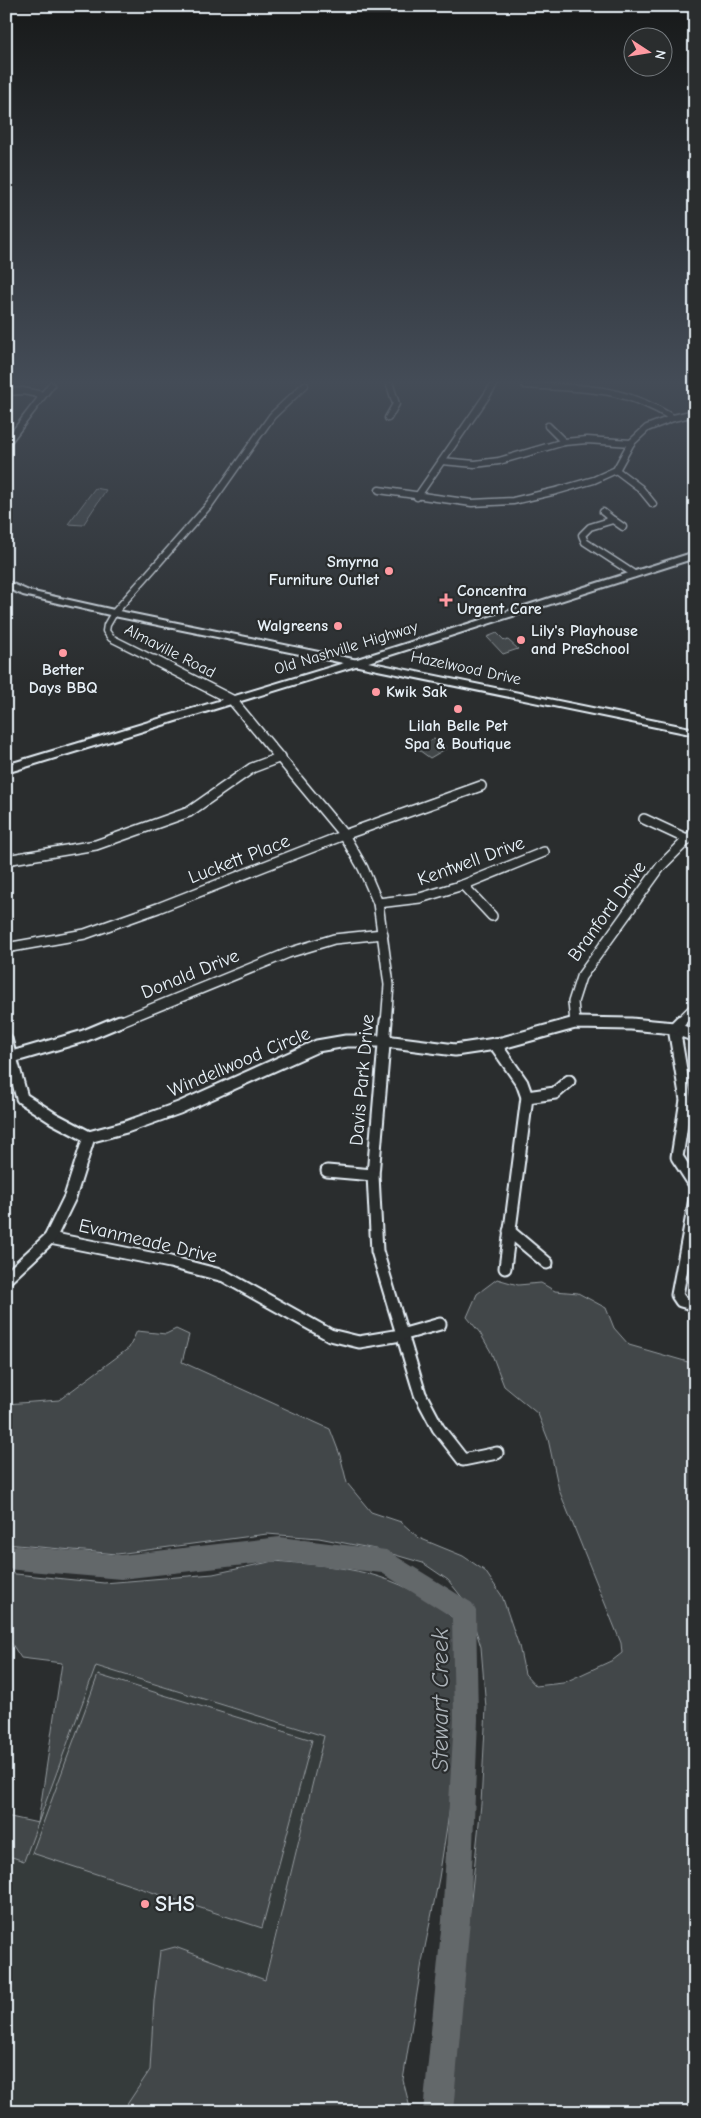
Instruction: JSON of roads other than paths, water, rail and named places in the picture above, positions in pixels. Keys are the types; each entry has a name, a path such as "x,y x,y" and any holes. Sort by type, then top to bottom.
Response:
{"main road":[{"name":"Old Nashville Highway","path":"6,770 358,662 695,555"}],"street":[{"path":"114,613 210,504 224,484"},
{"path":"417,497 426,484"},
{"path":"379,490 417,497 472,503 513,501 581,484"},
{"path":"634,484 653,504"},
{"path":"603,512 623,527"},
{"path":"613,520 590,527 586,530 582,539 634,574"},
{"name":"Almaville Road","path":"6,584 26,593 114,613 107,625 106,631 111,638 232,700"},
{"name":"Hazelwood Drive","path":"114,613 695,732"},
{"name":"Davis Park Drive","path":"232,700 344,835 363,868 378,903 389,985 386,1041 372,1175 377,1251 420,1394 438,1428 463,1460 497,1454"},
{"path":"6,860 96,844 189,812 252,768 281,757"},
{"name":"Luckett Place","path":"6,948 85,934 158,908 344,835 480,786"},
{"path":"644,819 687,839"},
{"name":"Branford Drive","path":"575,1023 573,1002 582,977 661,866 695,832"},
{"name":"Kentwell Drive","path":"378,903 420,898 463,885 544,852"},
{"path":"463,885 492,916"},
{"name":"Donald Drive","path":"12,1057 84,1036 288,953 334,940 383,934"},
{"path":"695,1007 674,1028 690,1101 677,1156 695,1185"},
{"name":"Windellwood Circle","path":"89,1137 126,1127 179,1108 317,1046 346,1041 386,1041 455,1050 495,1044 575,1023 632,1024 674,1028 695,1036"},
{"path":"6,1038 22,1098 53,1118 89,1137 70,1197 50,1238 6,1279"},
{"path":"495,1044 522,1083 527,1097 505,1268"},
{"path":"527,1097 555,1094 569,1081"},
{"path":"327,1171 372,1175"},
{"path":"695,1199 677,1295 682,1301 695,1305"},
{"path":"509,1231 547,1263"},
{"name":"Evanmeade Drive","path":"50,1238 170,1262 224,1276 330,1335 359,1342 401,1336 440,1324"}],"waterway":[{"name":"Stewart Creek","path":"6,1557 121,1567 280,1549 386,1562 464,1611 466,1719 456,1920 438,2112"}],"place":[{"name":"Smyrna Furniture Outlet","path":"389,571"},
{"name":"Concentra Urgent Care","path":"446,600"},
{"name":"Walgreens","path":"338,626"},
{"name":"Lily's Playhouse and PreSchool","path":"521,640"},
{"name":"Better Days BBQ","path":"63,653"},
{"name":"Kwik Sak","path":"376,692"},
{"name":"Lilah Belle Pet Spa & Boutique","path":"458,709"},
{"name":"SHS","path":"145,1904"}]}
